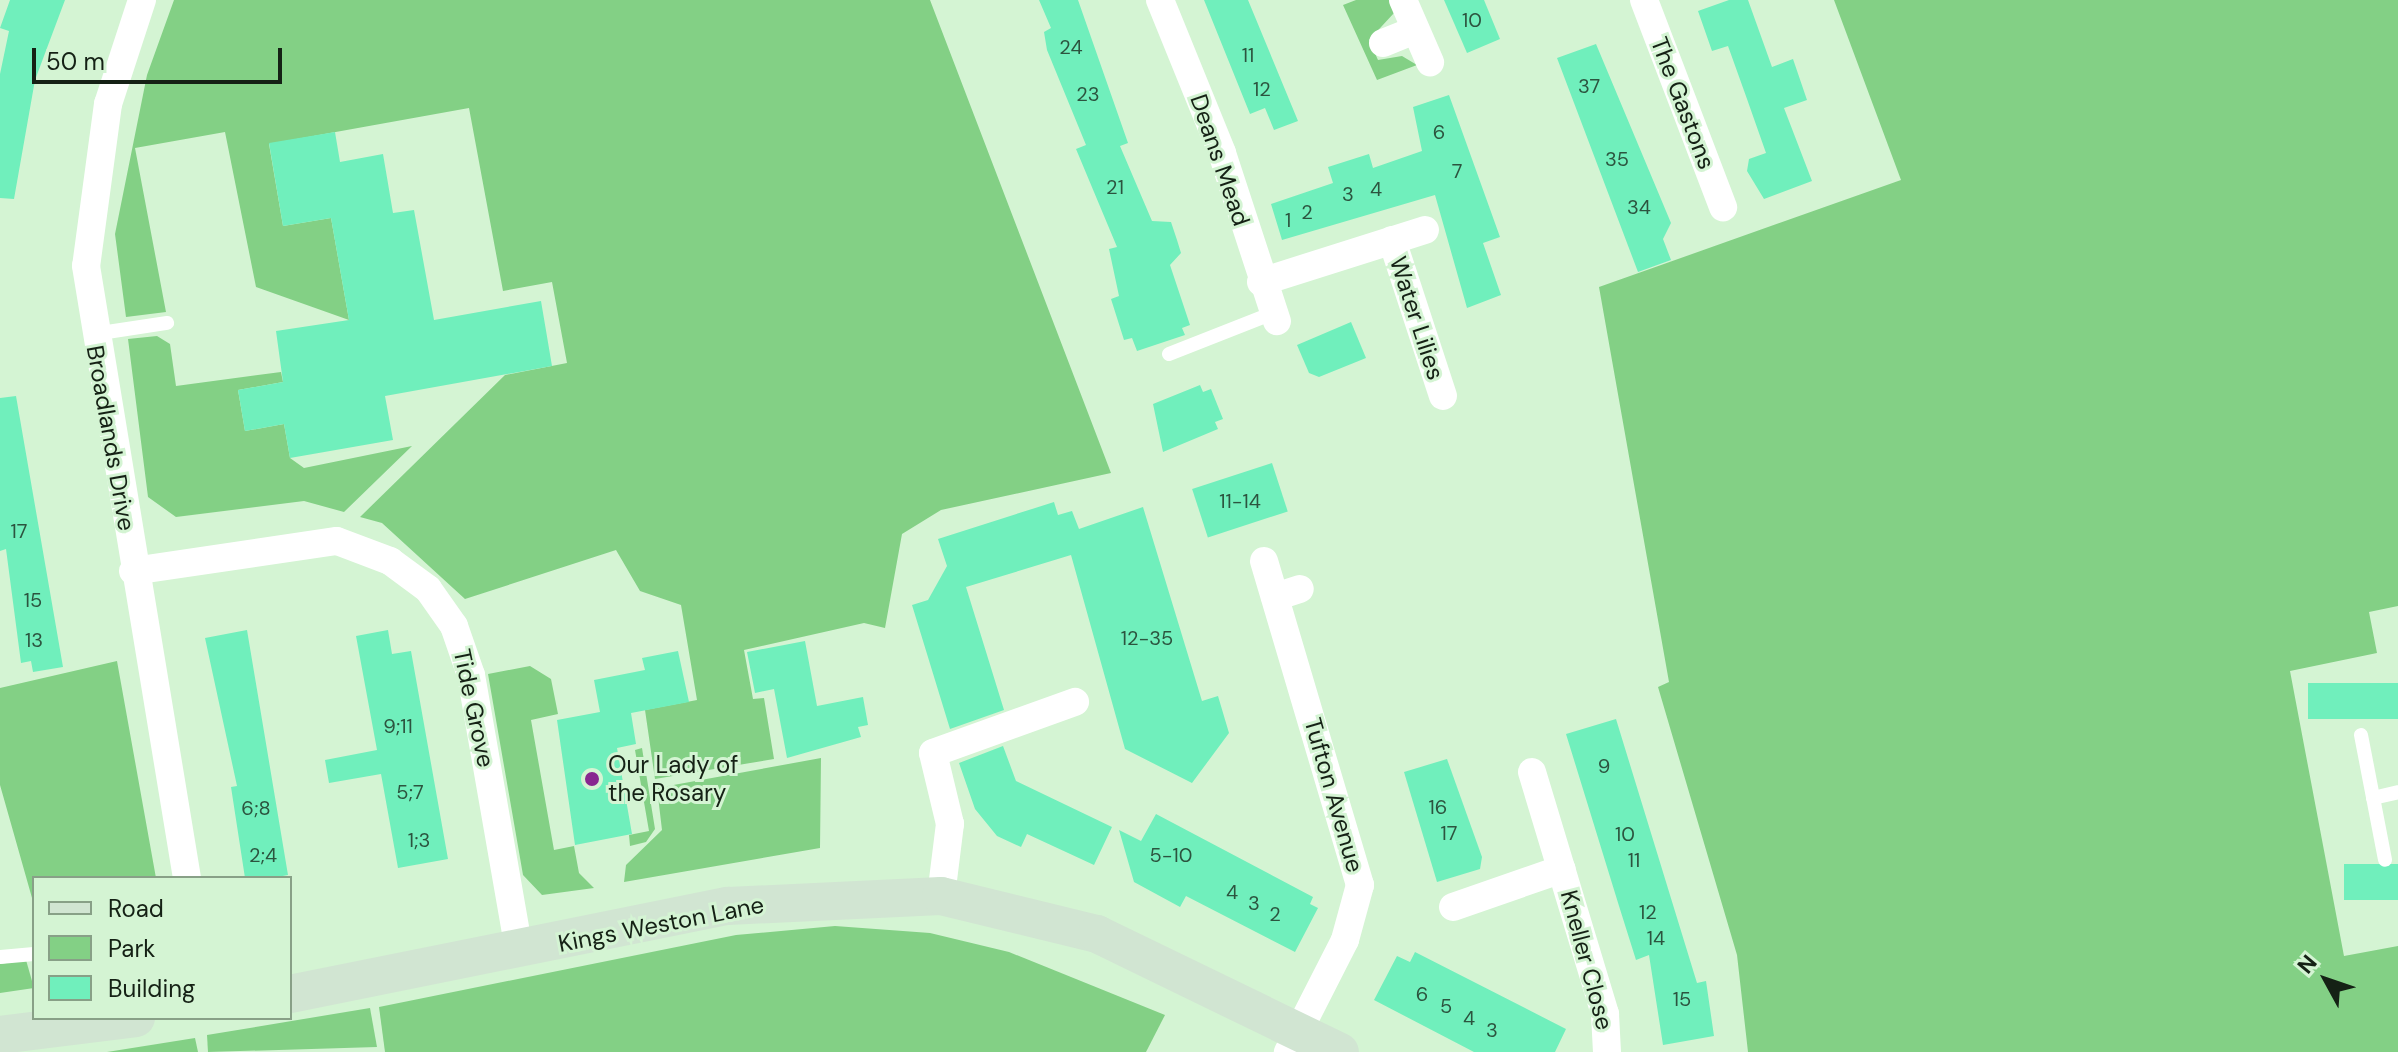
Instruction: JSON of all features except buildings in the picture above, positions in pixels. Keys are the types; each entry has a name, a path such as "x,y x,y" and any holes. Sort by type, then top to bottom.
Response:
{"street":[{"name":"Broadlands Drive","path":"142,0 92,182 86,266 94,334 133,571 187,876"},
{"name":"Deans Mead","path":"1160,0 1222,153 1261,282 1275,317"},
{"path":"1403,0 1430,62"},
{"name":"The Gastons","path":"1644,0 1723,207"},
{"path":"1383,43 1416,30"},
{"path":"1261,282 1425,230"},
{"name":"Water Lilies","path":"1392,240 1443,396"},
{"name":"Tide Grove","path":"133,571 337,541 390,561 428,589 454,626 471,675 519,951"},
{"name":"Tufton Avenue","path":"1264,561 1288,593 1360,885 1345,940 1294,1042"},
{"path":"941,896 950,824 933,753 1075,702"},
{"name":"Kneller Close","path":"1532,772 1605,1014 1607,1052"},
{"name":"Kneller Close","path":"1453,907 1562,869"},
{"name":"Kings Weston Lane","path":"292,994 519,951 728,906 941,896 1097,934 1294,1042 1340,1052"},
{"path":"0,1035 59,1023 105,1020"}],"lane":[{"path":"1169,354 1275,317"},
{"path":"94,334 167,323"},
{"path":"2361,735 2385,860"},
{"path":"2373,798 2398,792"},
{"path":"0,957 32,954"}],"green space":[{"path":"174,0 930,0 1111,473 941,510 902,534 885,628 864,623 744,650 753,699 764,698 774,759 655,779 645,710 697,700 681,605 640,591 616,550 465,599 382,523 360,517 505,375 567,363 552,282 503,291 469,108 269,144 283,226 331,218 349,320 256,287 225,132 135,148 166,312 126,317 115,234 147,75"},
{"path":"1356,0 1389,0 1394,13 1369,40 1378,60 1402,56 1417,65 1377,80 1343,5"},
{"path":"1834,0 2398,0 2398,606 2369,612 2377,653 2290,671 2344,956 2398,946 2398,1052 1748,1052 1737,955 1658,687 1669,682 1599,287 1901,180"},
{"path":"157,336 170,344 176,386 281,372 283,382 238,390 245,431 284,424 290,458 304,468 412,446 344,512 304,501 176,517 148,497 128,339"},
{"path":"117,661 156,876 32,876 32,898 0,785 0,688"},
{"path":"530,666 551,679 558,714 531,720 554,850 574,846 579,873 594,888 542,895 523,875 488,674"},
{"path":"642,748 655,829 646,842 630,846 629,835 649,831 635,750"},
{"path":"821,758 820,848 624,882 626,865 662,830 657,788"},
{"path":"835,926 930,933 1009,952 1165,1015 1146,1052 385,1052 379,1007 736,935"},
{"path":"26,960 32,988 0,993 0,964"},
{"path":"370,1008 377,1047 208,1052 207,1035"},
{"path":"195,1038 198,1052 107,1052"}],"place":[{"name":"Our Lady of the Rosary","path":"592,779"}]}
